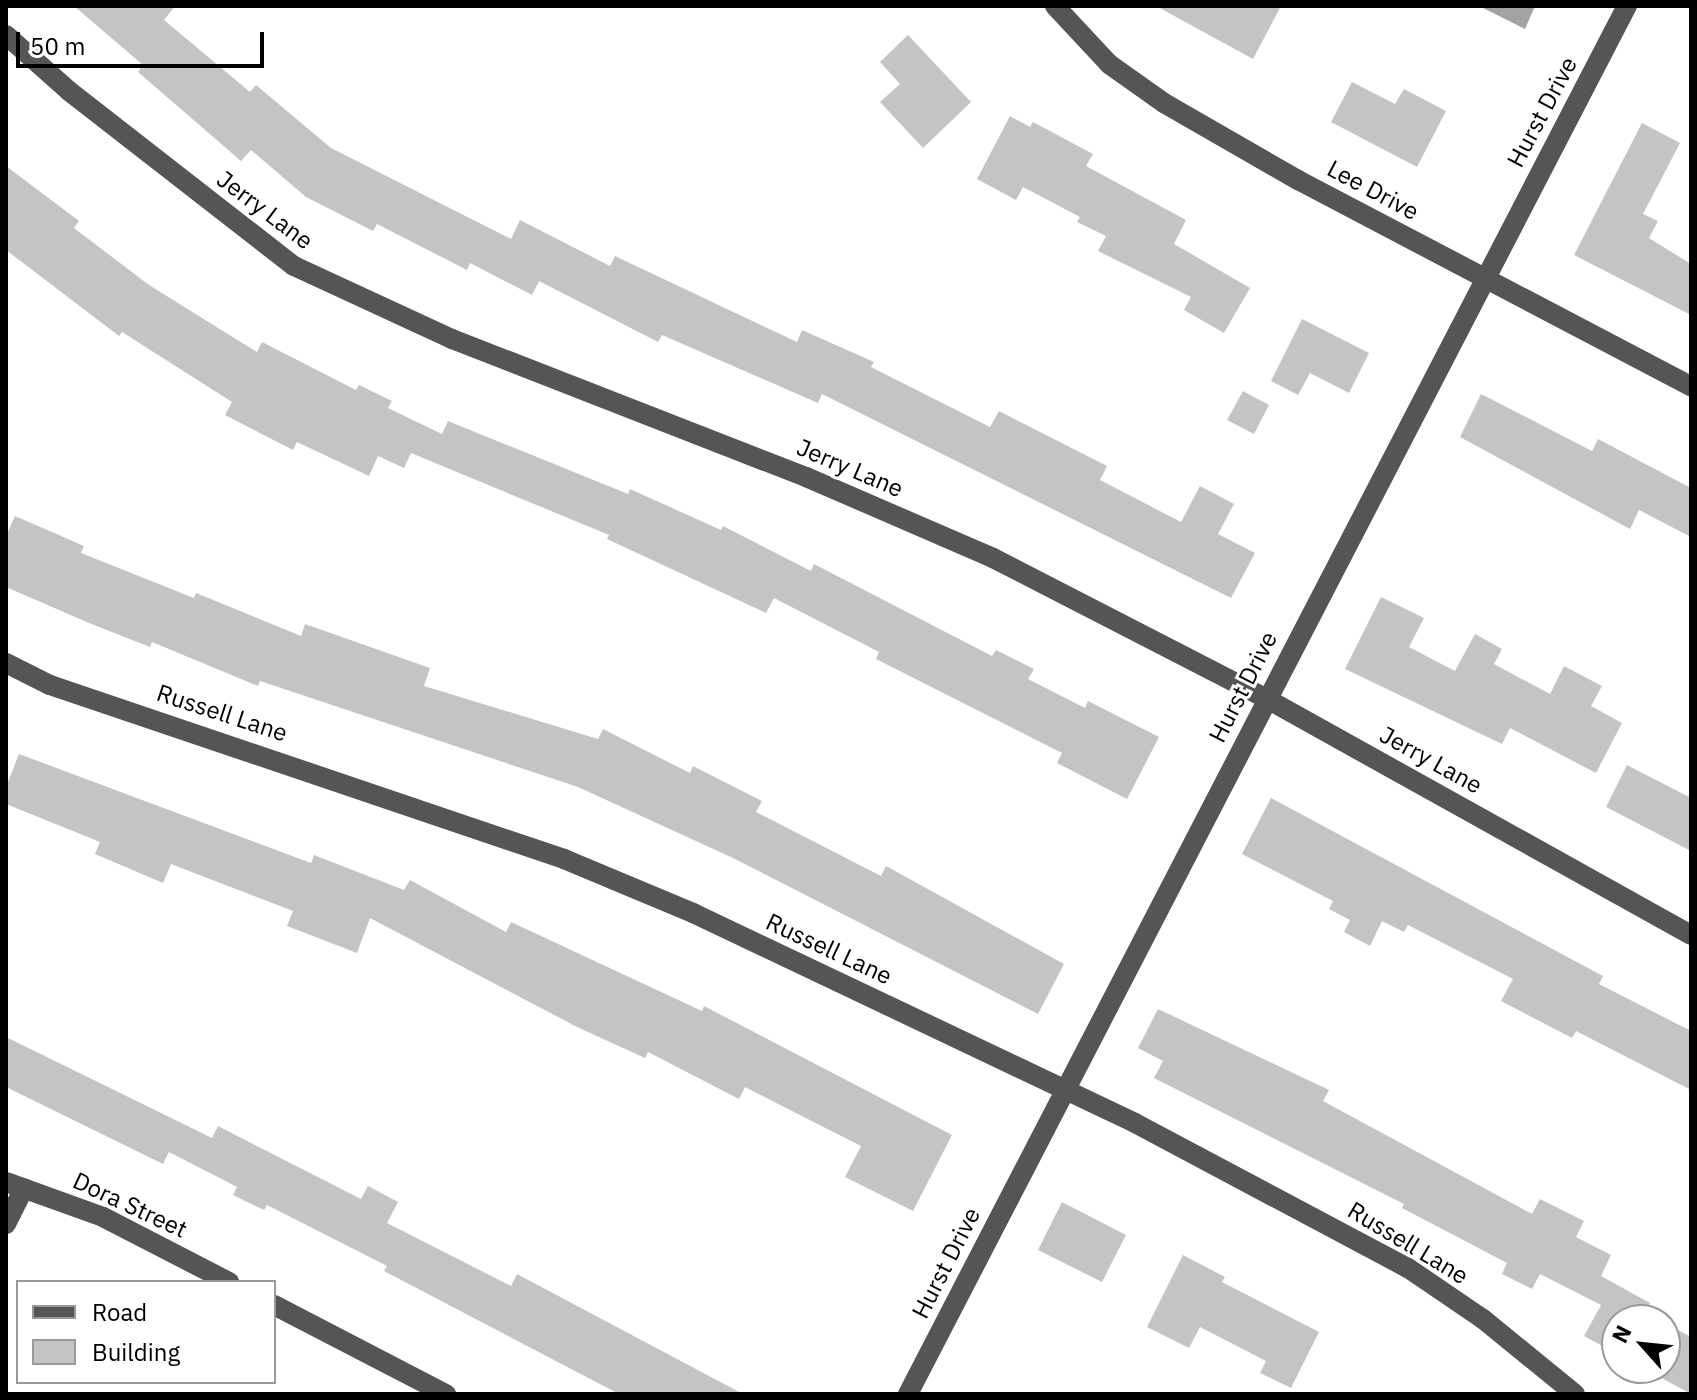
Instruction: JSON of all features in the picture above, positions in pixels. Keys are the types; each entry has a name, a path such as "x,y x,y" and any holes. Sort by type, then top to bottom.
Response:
{"street":[{"name":"Lee Drive","path":"1055,6 1109,64 1164,103 1485,279 1691,386"},
{"name":"Hurst Drive","path":"908,1394 1627,6"},
{"name":"Jerry Lane","path":"6,35 81,101 294,266 316,279 452,339 806,477 993,558 1267,699 1691,935"},
{"name":"Russell Lane","path":"6,663 50,685 564,859 693,913 1064,1089 1408,1268 1483,1319 1575,1394"},
{"path":"6,1224 15,1185"},
{"name":"Dora Street","path":"15,1185 103,1217 225,1280"},
{"path":"276,1306 433,1391"}],"shaded area":[{"path":"1479,6 1535,6 1525,29"}],"building":[{"path":"74,6 175,6 164,20 250,92 256,85 331,148 511,239 520,220 610,266 615,256 797,342 802,330 874,362 871,367 990,427 999,411 1107,466 1100,480 1181,522 1200,486 1234,504 1218,534 1255,553 1231,598 822,394 818,403 662,335 658,342 539,281 532,295 470,263 467,270 377,224 373,231 306,197 251,150 241,161 138,72 143,65"},
{"path":"1156,6 1281,6 1253,59"},
{"path":"908,35 971,102 923,148 880,102 900,84 880,62"},
{"path":"1352,82 1395,104 1404,89 1446,111 1417,167 1331,122"},
{"path":"1010,116 1030,127 1033,122 1093,154 1086,166 1186,220 1174,244 1250,288 1224,333 1184,310 1191,297 1098,251 1106,236 1077,222 1080,217 1023,187 1016,200 977,179"},
{"path":"1642,123 1680,143 1643,214 1658,221 1649,238 1691,264 1691,315 1574,255"},
{"path":"6,166 79,221 74,228 149,285 257,352 262,342 356,390 359,385 392,401 388,408 442,434 448,421 628,494 630,489 721,530 723,526 811,571 814,564 992,656 996,650 1034,669 1028,679 1085,708 1088,701 1159,737 1127,799 1057,763 1062,753 876,659 879,652 774,598 766,613 607,539 609,535 411,453 404,468 378,456 369,476 297,442 293,450 225,415 232,402 122,332 119,336 6,250"},
{"path":"1302,319 1369,353 1349,393 1310,373 1298,395 1271,381"},
{"path":"1243,391 1269,405 1254,434 1227,420"},
{"path":"1481,394 1592,451 1598,439 1691,488 1691,537 1639,510 1630,529 1460,437"},
{"path":"15,516 84,546 81,553 194,598 196,593 301,636 305,624 430,668 424,686 598,739 603,729 690,773 693,766 762,801 756,812 881,876 886,866 1064,964 1038,1014 733,858 578,787 260,681 258,686 152,642 150,647 89,623 6,587 6,536"},
{"path":"1381,597 1424,618 1409,647 1455,671 1475,634 1502,649 1494,664 1550,694 1564,666 1602,686 1591,706 1622,723 1596,773 1510,728 1502,744 1345,669"},
{"path":"19,754 311,863 314,855 404,890 410,880 506,932 511,922 702,1011 704,1006 952,1135 913,1211 845,1177 861,1146 745,1087 739,1099 648,1052 645,1058 577,1027 370,918 357,953 287,926 293,911 171,864 163,883 95,854 100,842 6,804 6,787"},
{"path":"1627,765 1691,798 1691,851 1606,807"},
{"path":"1271,798 1603,976 1599,984 1691,1031 1691,1090 1576,1031 1572,1038 1501,1001 1513,979 1408,925 1404,932 1382,921 1370,946 1344,932 1350,920 1329,909 1333,901 1242,854"},
{"path":"1158,1009 1329,1090 1323,1101 1532,1214 1540,1199 1584,1221 1576,1237 1611,1255 1601,1276 1650,1303 1601,1305 1540,1274 1532,1289 1502,1274 1507,1263 1402,1208 1404,1204 1154,1078 1163,1061 1138,1048"},
{"path":"6,1037 212,1138 218,1126 361,1199 368,1186 398,1202 387,1223 511,1286 517,1274 743,1394 619,1394 384,1271 387,1266 267,1205 264,1210 233,1195 237,1187 169,1152 163,1164 6,1087"},
{"path":"1062,1202 1126,1235 1102,1282 1038,1250"},
{"path":"1183,1255 1225,1277 1222,1282 1319,1332 1291,1388 1260,1373 1266,1361 1200,1327 1189,1348 1147,1327"},
{"path":"1601,1305 1601,1345 1584,1336"},
{"path":"1681,1332 1691,1337 1691,1394 1673,1384 1681,1384"}]}
